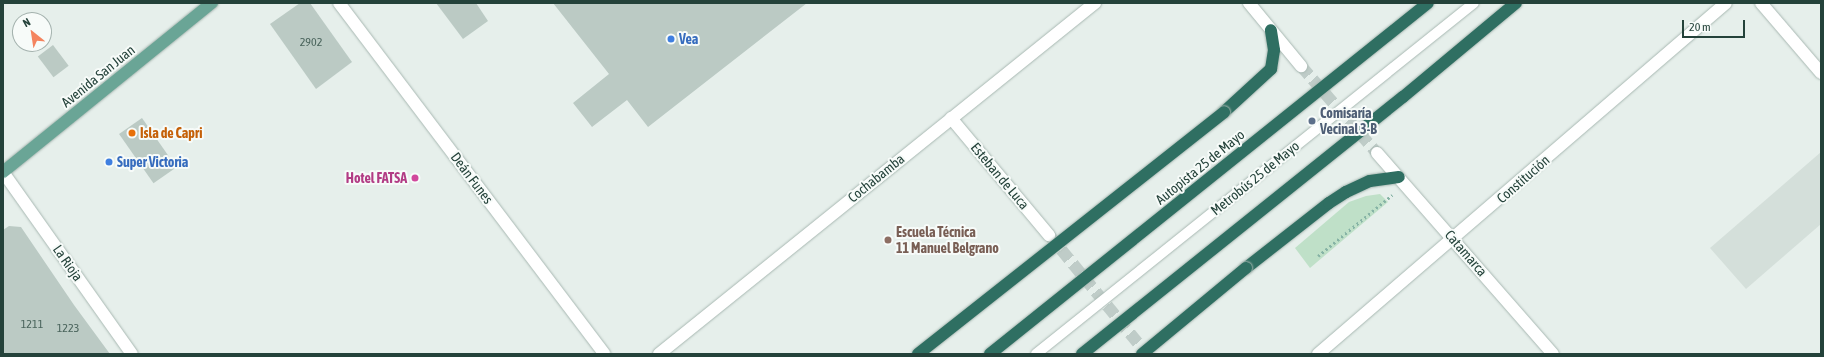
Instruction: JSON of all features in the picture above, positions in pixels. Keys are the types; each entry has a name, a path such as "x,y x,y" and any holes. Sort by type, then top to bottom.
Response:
{"highway":[{"name":"Autopista 25 de Mayo","path":"990,354 1428,3"},
{"path":"1082,354 1403,97 1516,3"},
{"path":"918,354 1224,112 1271,69 1274,50 1271,30"},
{"path":"1142,354 1246,268 1329,203 1346,192 1370,181 1402,181"}],"main road":[{"name":"Avenida San Juan","path":"3,172 212,3"}],"street":[{"name":"Deán Funes","path":"339,3 604,354"},
{"name":"Cochabamba","path":"659,354 1095,3"},
{"path":"1249,3 1301,66"},
{"name":"Constitución","path":"1318,354 1726,3"},
{"path":"1761,3 1821,74"},
{"name":"Esteban de Luca","path":"951,118 1049,235"},
{"name":"Catamarca","path":"1377,153 1553,354"},
{"name":"La Rioja","path":"3,172 132,354"}],"lane":[{"name":"Metrobús 25 de Mayo","path":"1036,354 1474,3"}],"path":[{"path":"1318,256 1402,181"}],"shaded area":[{"path":"1821,152 1821,224 1746,289 1710,248"}],"green space":[{"path":"1380,194 1388,202 1310,268 1295,248 1349,202 1366,196"}],"building":[{"path":"300,3 310,3 352,62 316,89 270,24"},
{"path":"436,3 476,3 488,21 463,39"},
{"name":"Vea","path":"553,3 807,3 648,127 627,100 592,127 573,103 609,74"},
{"path":"53,45 69,66 53,77 38,56 44,52 52,52"},
{"path":"142,118 176,167 153,183 119,134"},
{"path":"9,226 21,227 74,305 110,354 3,354 3,230"}],"tunnel":[{"path":"1301,66 1377,153"},
{"path":"1050,236 1147,354"}],"place":[{"name":"Vea","path":"671,39"},
{"name":"Comisaría Vecinal 3-B","path":"1312,121"},
{"name":"Isla de Capri","path":"132,133"},
{"name":"Super Victoria","path":"109,162"},
{"name":"Hotel FATSA","path":"415,178"},
{"name":"Escuela Técnica 11 Manuel Belgrano","path":"888,240"}]}
